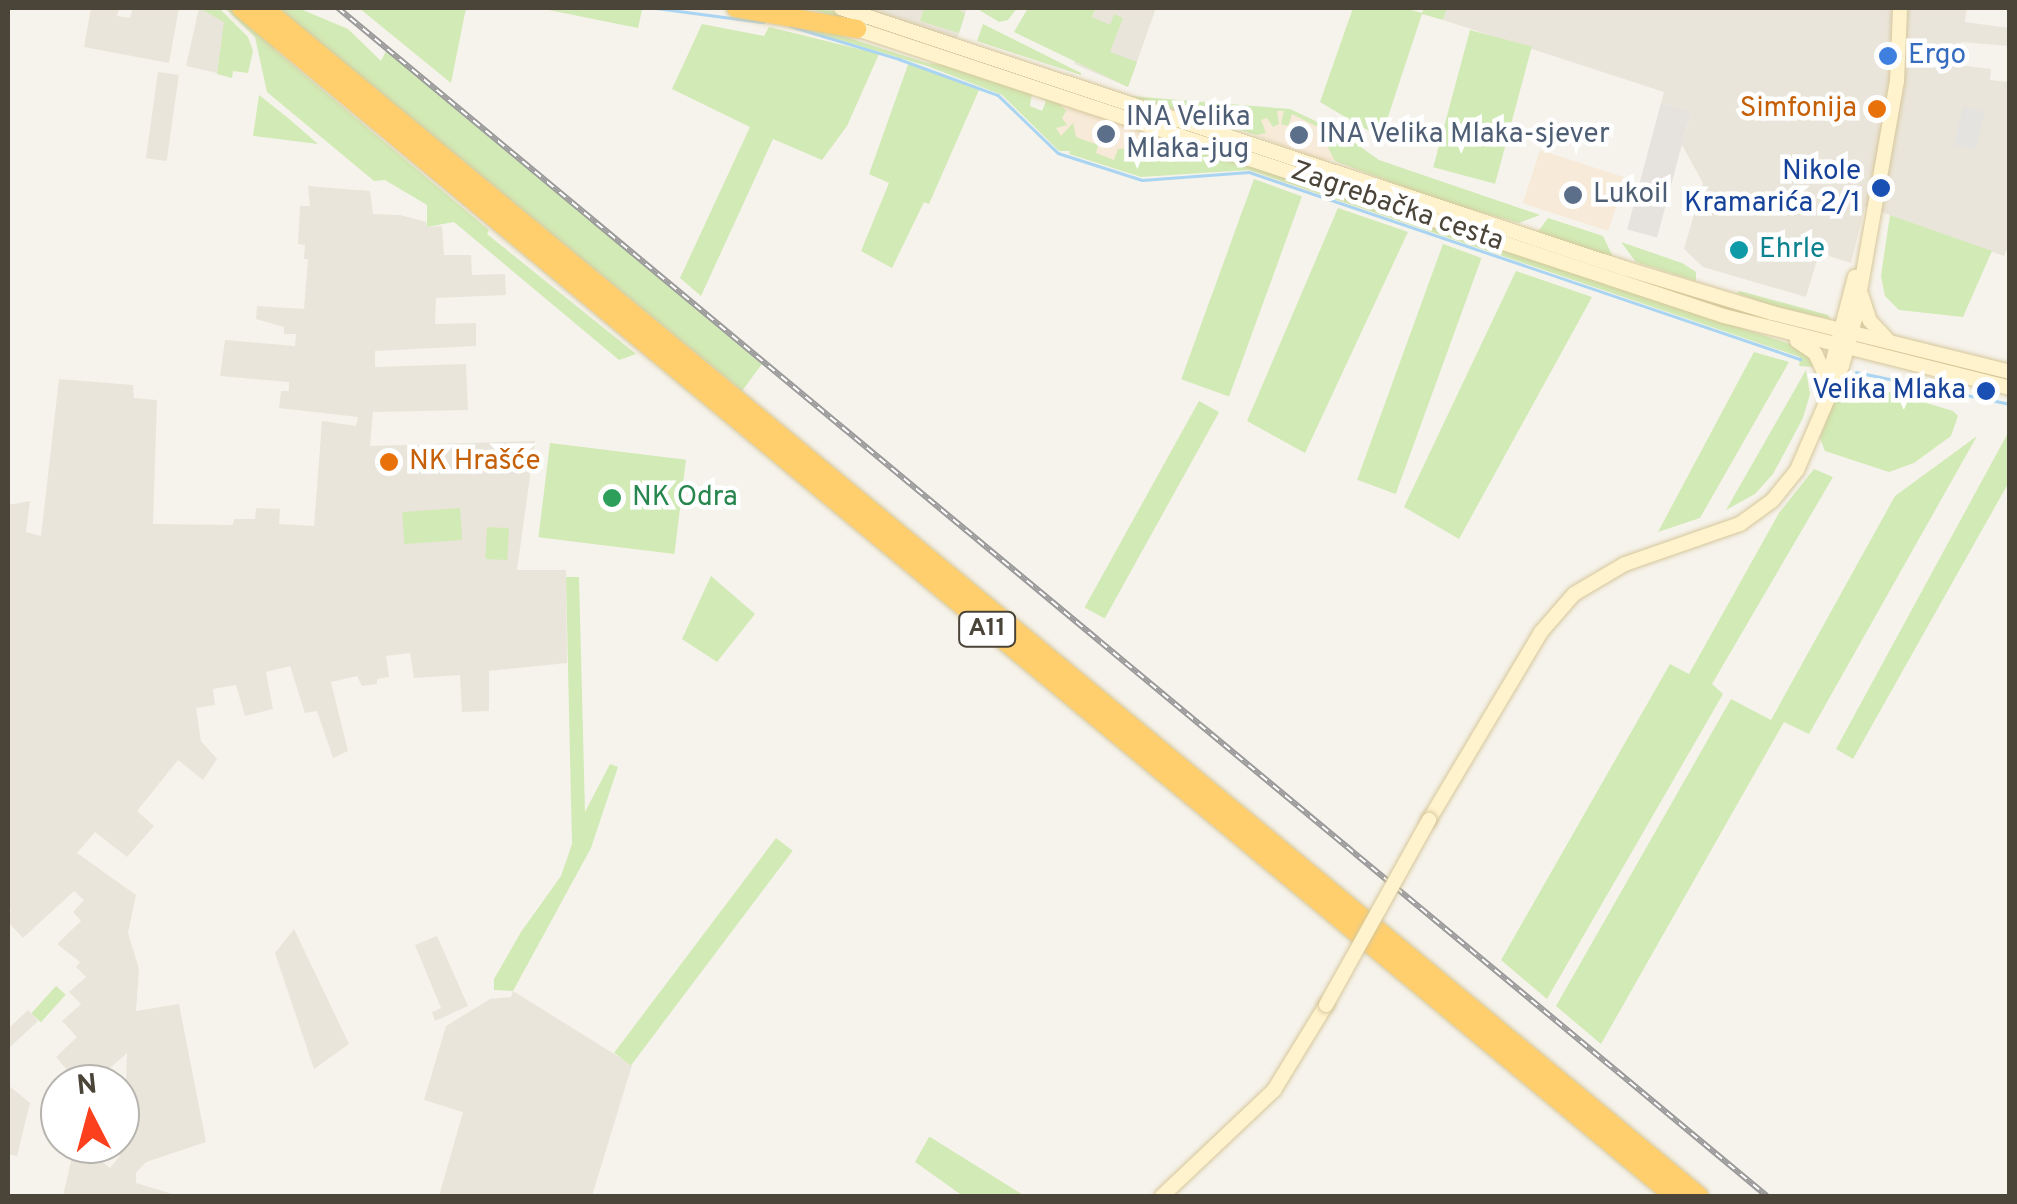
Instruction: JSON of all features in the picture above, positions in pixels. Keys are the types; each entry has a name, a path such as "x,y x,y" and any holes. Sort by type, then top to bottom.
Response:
{"highway":[{"name":"A11","path":"241,8 306,53 1700,1196"},
{"name":"A11","path":"264,8 306,53 1674,1196"},
{"path":"736,8 857,29"}],"main road":[{"name":"Zagrebačka cesta","path":"790,8 1122,113 1613,281 1789,334 1892,342 2010,372"},
{"name":"Zagrebačka cesta","path":"841,8 1624,268 2010,388"},
{"path":"1162,1196 1274,1090 1429,820 1556,613 1605,573 1723,532 1772,501 1807,453 1825,402 1862,262 1897,81 1900,8"},
{"path":"1825,402 1826,380 1860,288 1862,262"},
{"path":"1860,288 1870,322 1892,342"},
{"path":"1789,334 1815,352 1826,380"}],"shaded area":[{"path":"91,8 119,8 117,16 130,18 133,8 179,8 169,63 84,47"},
{"path":"199,8 225,22 217,73 186,66"},
{"path":"859,8 967,8 957,39"},
{"path":"1096,8 1156,8 1128,87 1074,64"},
{"path":"1447,8 1967,8 1965,22 2009,28 2009,46 1961,42 1957,65 1991,69 1990,80 2009,82 2009,244 2004,256 1865,206 1851,263 1819,253 1806,297 1703,267 1684,249 1703,183 1682,145 1691,111 1661,103 1664,92 1443,20"},
{"path":"158,72 179,75 167,161 146,158"},
{"name":"INA Velika Mlaka-jug","path":"1055,101 1170,139 1166,173 1126,171 1043,129"},
{"path":"1661,103 1691,111 1657,238 1627,230"},
{"path":"1963,107 1984,112 1976,150 1954,145"},
{"name":"INA Velika Mlaka-sjever","path":"1254,108 1290,110 1340,133 1336,160 1317,160 1248,132"},
{"name":"Lukoil","path":"1540,150 1626,178 1608,231 1523,203"},
{"path":"308,186 370,191 373,214 400,215 426,222 427,227 442,226 444,255 471,255 472,275 505,274 506,295 436,298 435,324 476,323 476,346 375,351 375,367 466,364 468,410 373,412 370,446 535,441 517,570 566,570 567,663 489,671 489,711 462,712 460,675 414,678 410,653 386,656 389,677 377,679 377,684 362,686 357,676 331,682 348,751 333,758 317,711 305,713 290,666 266,672 273,709 245,716 236,685 213,689 215,705 196,708 201,741 217,759 203,780 178,760 137,811 154,826 127,857 95,832 77,853 136,895 128,933 139,969 136,1011 179,1004 206,1142 146,1162 136,1173 136,1183 179,1196 63,1196 70,1164 105,1164 110,1168 113,1164 140,1164 140,1064 127,1064 127,1053 115,1064 62,1064 56,1057 77,1037 62,1021 81,1004 69,992 86,977 76,967 80,962 57,944 81,921 73,912 84,900 74,891 23,938 8,922 8,505 30,501 26,532 41,536 59,379 133,385 134,398 157,400 153,524 233,525 234,519 255,519 256,508 280,509 279,524 314,526 322,421 356,426 358,417 279,408 281,391 289,391 289,382 220,376 225,340 295,346 296,334 284,334 284,327 256,319 257,306 304,309 308,259 304,259 305,245 298,244 300,206 310,206"},
{"path":"294,929 349,1044 314,1069 275,953"},
{"path":"437,936 468,1006 435,1021 432,1012 441,1008 415,945"},
{"path":"513,991 632,1065 592,1196 439,1196 463,1112 424,1100 446,1026 490,999 511,997"},
{"path":"28,1010 38,1021 8,1049 8,1029"},
{"path":"8,1085 30,1103 17,1156 8,1154"}],"green space":[{"path":"199,8 219,8 248,37 253,51 248,73 233,71 232,78 217,74 224,22"},
{"path":"225,8 298,8 348,29 381,61 386,51 762,364 742,391 296,23 274,49 489,230 487,234 636,354 619,360 454,222 427,227 427,205 385,180 374,181 267,92 255,37"},
{"path":"359,8 466,8 451,83"},
{"path":"539,8 634,8 642,10 638,28"},
{"path":"807,8 824,8 1821,333 1732,313"},
{"path":"924,8 957,8 965,14 959,33 920,21"},
{"path":"976,8 1017,8 1008,20 999,22"},
{"path":"1028,8 1096,8 1092,17 1110,25 1114,14 1123,18 1110,52 1137,62 1128,87 1014,32"},
{"path":"1353,8 1404,8 1422,13 1424,8 1447,8 1443,20 1422,14 1381,138 1320,102"},
{"path":"775,21 830,32 927,63 960,67 1032,93 1030,106 1042,111 1046,101 1038,96 1058,102 1066,111 1062,118 1067,125 1056,128 1061,136 1073,123 1076,137 1098,145 1096,153 1114,160 1118,149 1149,146 1153,156 1160,154 1157,143 1168,139 1799,347 1814,359 1813,367 1799,366 1800,357 1249,170 1141,177 1069,154 1070,151 1059,151 1002,95 927,66"},
{"path":"702,24 764,36 769,27 879,54 847,126 822,160 773,139 701,296 680,278 750,127 672,89"},
{"path":"983,24 1081,73 1081,75 977,41"},
{"path":"1470,30 1532,47 1495,184 1433,167"},
{"path":"909,62 979,90 929,204 924,202 892,268 861,251 889,183 869,174"},
{"path":"259,95 288,118 318,144 253,136"},
{"path":"1130,96 1290,109 1341,133 1379,160 1540,215 1519,223 1438,200 1335,161 1324,140 1317,137 1320,128 1292,114 1288,126 1281,124 1284,111 1277,111 1279,124 1273,127 1267,118 1261,120 1266,133 1256,135"},
{"path":"1254,179 1302,196 1229,397 1181,379"},
{"path":"1338,208 1408,232 1305,453 1247,421"},
{"path":"1890,215 1992,251 1963,317 1899,310 1885,296 1881,276"},
{"path":"1548,218 1603,236 1613,257 1537,233"},
{"path":"1621,242 1682,263 1696,272 1696,281 1636,262"},
{"path":"1443,244 1482,258 1396,494 1357,480"},
{"path":"1516,271 1592,297 1459,539 1404,507"},
{"path":"1736,293 1828,315 1830,319 1773,306"},
{"path":"1754,352 1789,362 1700,518 1658,532"},
{"path":"1806,370 1810,394 1803,418 1773,474 1755,494 1726,510"},
{"path":"1843,378 1953,411 1958,416 1951,436 1914,463 1889,472 1825,451 1820,438"},
{"path":"1199,401 1219,412 1105,619 1085,607"},
{"path":"2009,431 2009,482 1853,759 1836,749"},
{"path":"1977,436 1809,734 1784,722 1601,1044 1556,1006 1731,699 1771,720 1895,496"},
{"name":"NK Odra","path":"550,443 686,460 674,554 538,537"},
{"path":"1814,469 1833,477 1712,684 1723,694 1547,999 1501,960 1670,664 1689,674 1779,513"},
{"path":"460,508 462,540 404,544 402,512"},
{"path":"487,527 509,528 507,560 485,559"},
{"path":"711,576 755,614 717,662 682,639"},
{"path":"566,577 579,577 585,812 610,764 618,767 591,848 513,991 494,990 494,979 521,932 561,876 572,844"},
{"path":"776,838 793,851 631,1065 614,1053"},
{"path":"56,986 66,995 41,1022 31,1013"},
{"path":"929,1137 1025,1196 963,1196 915,1162"}],"waterway":[{"path":"656,8 763,22"},
{"path":"790,26 998,95 1058,153 1142,180 1249,172 1800,359"},
{"path":"1856,372 2010,404"}],"railway":[{"path":"338,8 1767,1196"}],"place":[{"name":"Ergo","path":"1888,56"},
{"name":"Simfonija","path":"1877,109"},
{"name":"INA Velika Mlaka-jug","path":"1106,134"},
{"name":"INA Velika Mlaka-sjever","path":"1299,135"},
{"name":"Nikole Kramarića 2/1","path":"1881,188"},
{"name":"Lukoil","path":"1573,195"},
{"name":"Ehrle","path":"1739,250"},
{"name":"Velika Mlaka","path":"1986,391"},
{"name":"NK Hrašće","path":"389,462"},
{"name":"NK Odra","path":"612,498"}]}
